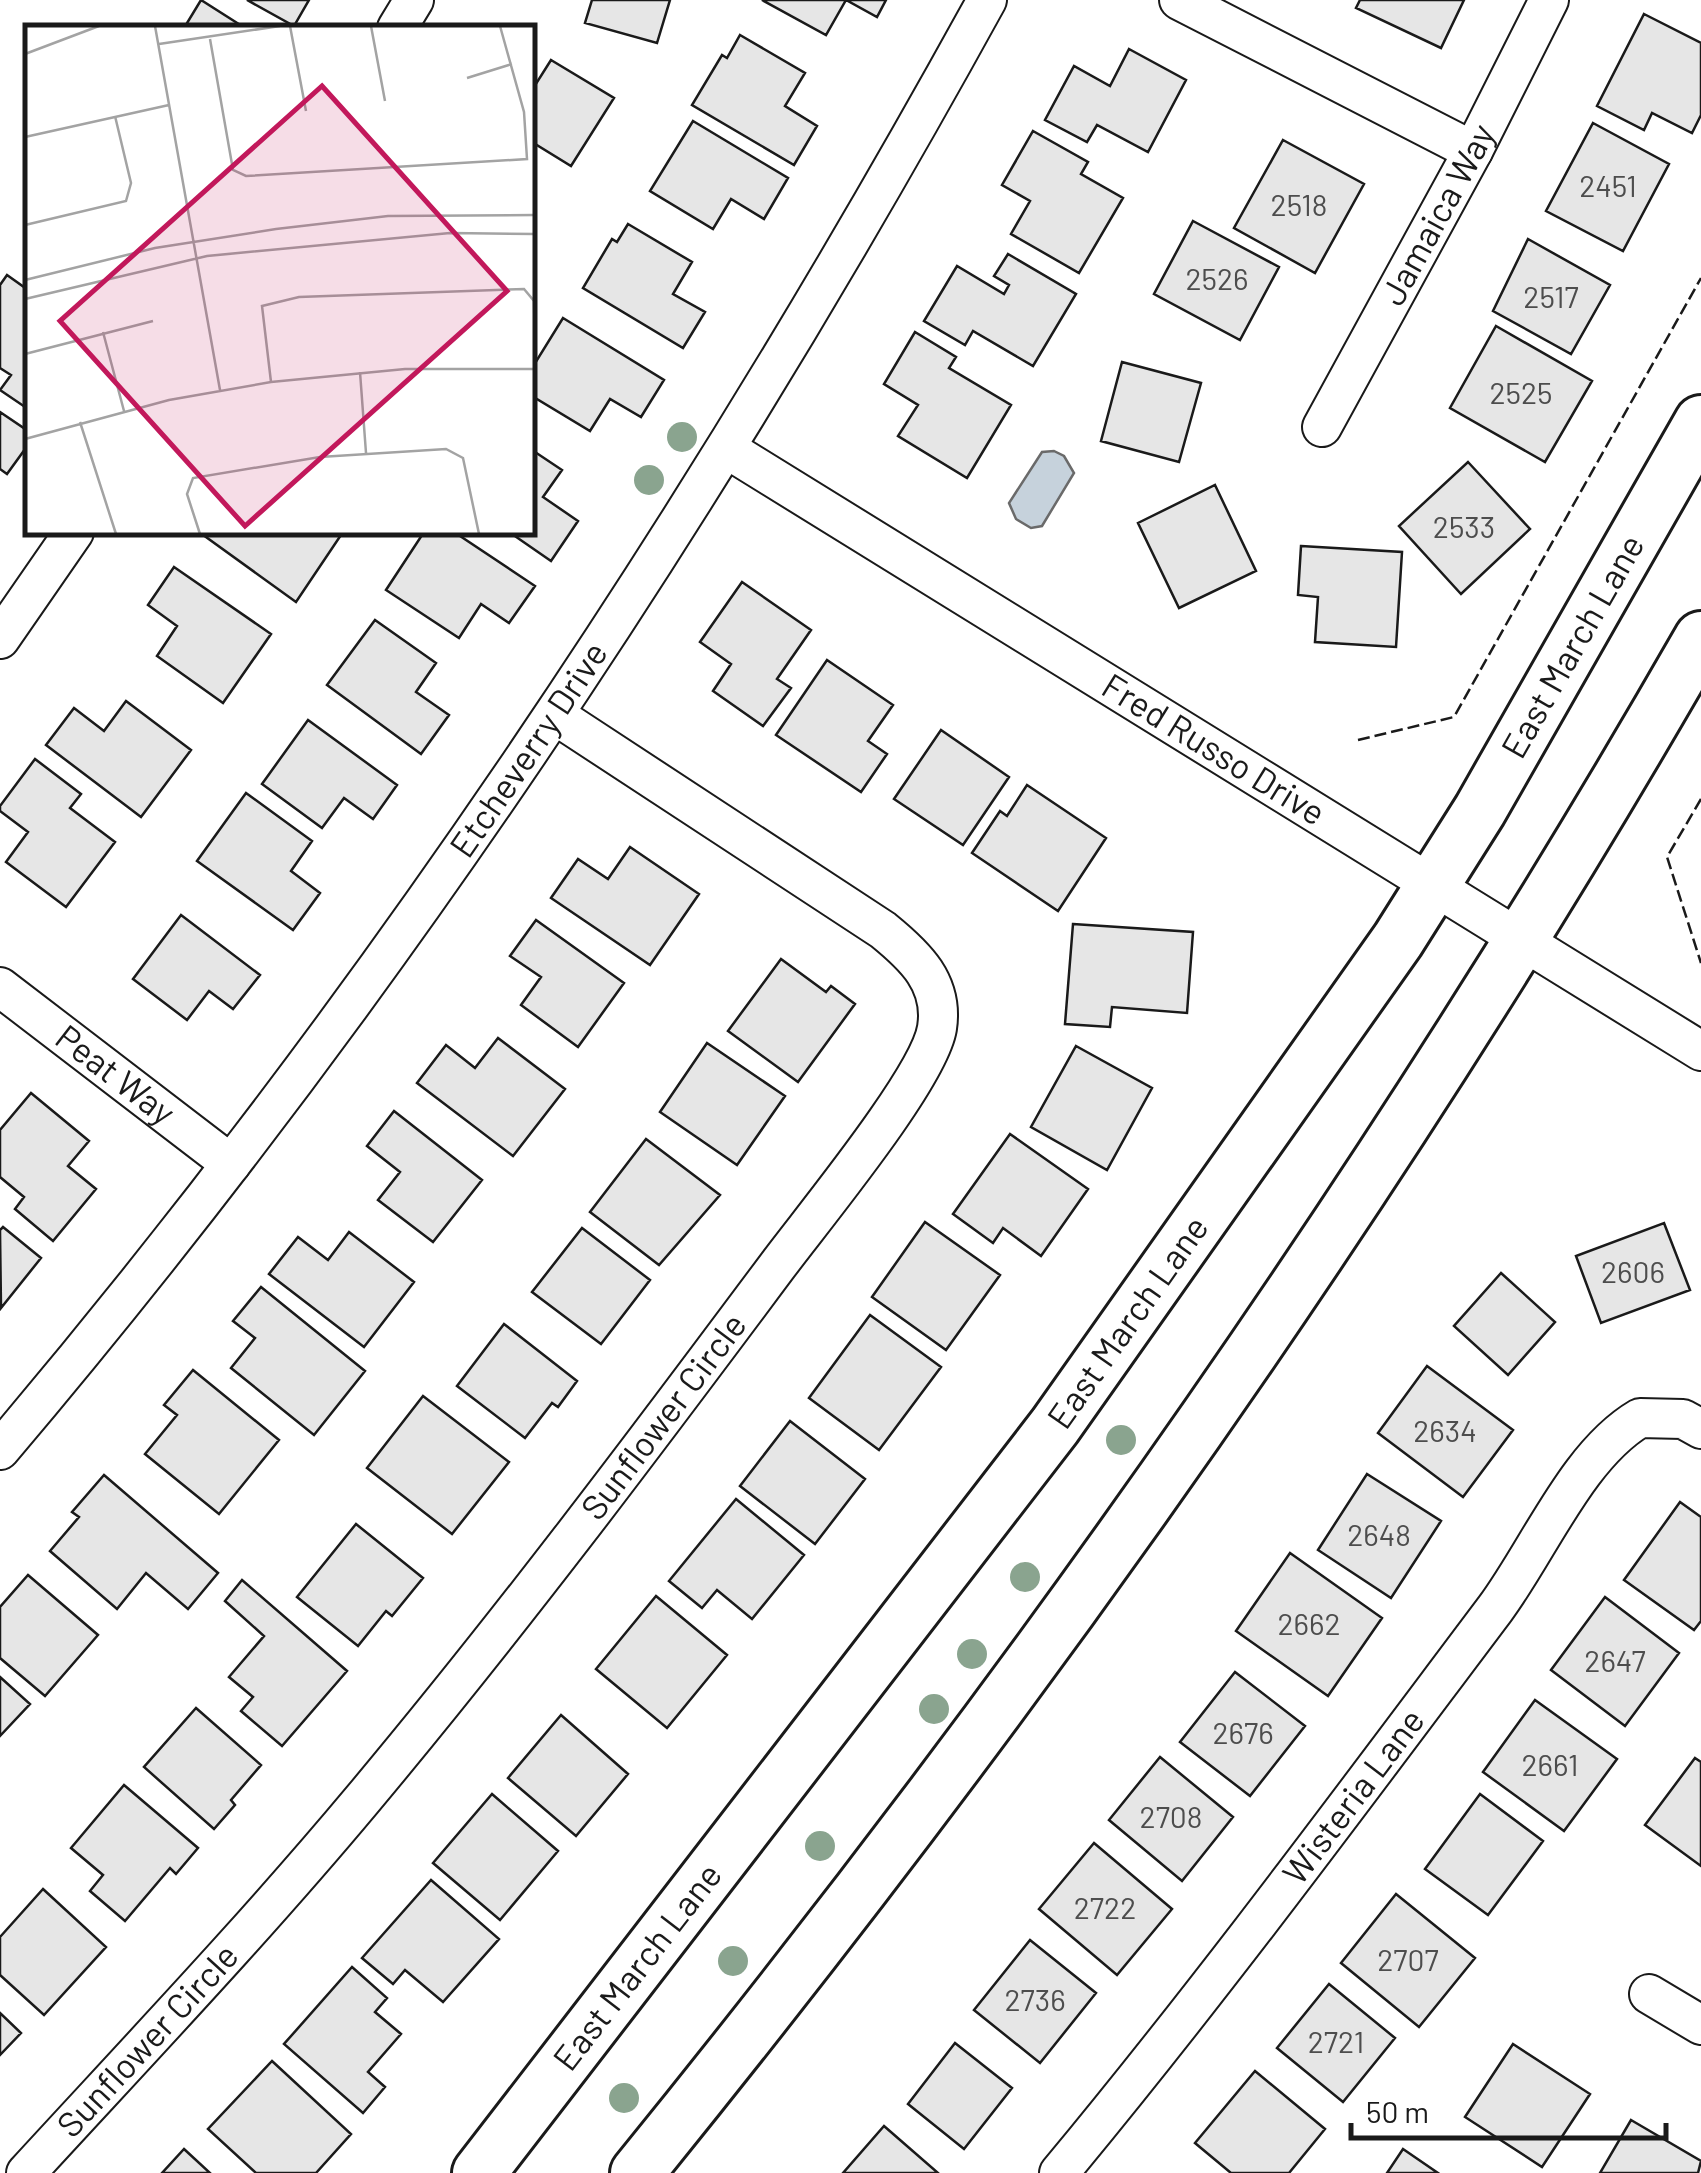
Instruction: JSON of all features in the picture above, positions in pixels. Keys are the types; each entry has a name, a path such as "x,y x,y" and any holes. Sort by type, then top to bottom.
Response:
{"main road":[{"name":"East March Lane","path":"480,2173 1055,1426 1433,884 1701,422"},
{"path":"637,2173 830,1936 1237,1371 1523,938 1701,638"}],"street":[{"path":"399,25 414,0"},
{"name":"Etcheverry Drive","path":"0,1450 231,1164 346,1012 555,715 727,450 893,171 987,0"},
{"path":"1179,0 1473,151"},
{"name":"Jamaica Way","path":"1322,427 1473,151 1549,0"},
{"name":"Fred Russo Drive","path":"727,450 1701,1051"},
{"path":"0,639 72,535"},
{"name":"Sunflower Circle","path":"26,2173 362,1801 571,1538 829,1198 918,1072 937,1029 936,988 914,955 883,930 555,715"},
{"name":"Peat Way","path":"0,987 231,1164"},
{"name":"Wisteria Lane","path":"1059,2173 1176,2033 1498,1605 1603,1448 1640,1418 1683,1420 1701,1429"},
{"path":"1649,1994 1701,2025"}],"shaded area":[{"path":"1054,451 1064,456 1074,473 1042,526 1031,528 1016,519 1009,503 1042,452"}],"building":[{"path":"201,0 240,25 186,25"},
{"path":"247,0 309,0 292,25"},
{"path":"592,0 670,0 657,43 585,23"},
{"path":"762,0 846,0 826,35"},
{"path":"846,0 886,0 877,17"},
{"path":"1360,0 1464,0 1441,48 1356,8"},
{"path":"1644,14 1701,43 1701,115 1692,133 1652,113 1644,130 1597,106"},
{"path":"740,35 805,73 785,106 817,126 794,165 692,105 722,55 727,58"},
{"path":"1129,49 1186,80 1148,152 1097,125 1087,142 1045,120 1074,66 1110,86"},
{"path":"551,60 614,98 571,166 535,144 535,85"},
{"path":"693,121 788,178 764,219 731,199 713,229 650,191"},
{"path":"1593,123 1669,164 1623,251 1546,211"},
{"path":"1033,131 1088,162 1081,174 1123,198 1079,273 1011,234 1030,201 1002,185"},
{"path":"1283,140 1364,184 1315,273 1234,228"},
{"path":"1193,221 1279,267 1240,340 1154,294"},
{"path":"628,224 692,262 673,294 705,312 683,348 583,288 612,239 617,242"},
{"path":"1528,239 1610,285 1571,354 1493,311"},
{"path":"1008,254 1076,294 1033,366 973,331 965,345 924,321 957,266 1004,294 1009,285 994,276"},
{"path":"7,275 25,288 25,407 0,390 11,375 0,368 0,285"},
{"path":"563,318 664,380 641,417 610,399 590,431 535,398 535,363"},
{"path":"1496,326 1592,381 1545,462 1450,408"},
{"path":"915,332 956,357 949,368 1011,405 967,478 898,436 918,405 884,384"},
{"path":"1122,362 1201,383 1179,462 1101,441"},
{"path":"0,412 25,429 25,449 7,474 0,469"},
{"path":"535,452 562,470 543,497 578,521 551,561 513,535 535,535"},
{"path":"1468,462 1530,529 1461,594 1399,526"},
{"path":"1215,485 1256,571 1179,608 1138,523"},
{"path":"203,535 341,535 296,602"},
{"path":"422,535 458,535 535,586 509,623 481,604 459,638 386,590"},
{"path":"1301,546 1402,552 1396,647 1315,642 1318,597 1298,595"},
{"path":"174,567 271,634 223,703 157,656 177,626 148,605"},
{"path":"742,582 811,630 777,679 791,688 763,726 713,691 731,664 700,642"},
{"path":"375,620 436,663 416,692 449,715 421,754 327,685"},
{"path":"827,660 893,705 868,741 887,754 861,792 776,735"},
{"path":"126,701 191,750 141,817 46,745 74,708 104,731"},
{"path":"308,720 397,785 373,819 344,798 322,828 262,784"},
{"path":"941,730 1009,777 963,845 894,799"},
{"path":"35,759 81,794 70,808 115,842 66,907 6,862 28,832 0,811 0,806"},
{"path":"1027,785 1106,838 1058,911 972,853 1000,811 1007,816"},
{"path":"246,793 312,841 291,871 320,893 293,930 197,861"},
{"path":"630,847 699,894 650,965 551,898 578,859 608,879"},
{"path":"181,915 260,975 233,1009 209,991 187,1020 133,979"},
{"path":"536,920 624,983 578,1047 521,1005 541,977 510,956"},
{"path":"1073,924 1193,932 1187,1013 1112,1007 1110,1027 1065,1024"},
{"path":"781,959 826,992 831,986 855,1004 798,1082 728,1031"},
{"path":"498,1038 565,1089 513,1156 417,1083 446,1045 475,1068"},
{"path":"707,1043 785,1096 737,1165 660,1112"},
{"path":"1076,1046 1152,1088 1107,1170 1031,1127"},
{"path":"31,1093 89,1141 68,1166 96,1189 53,1241 15,1209 24,1197 0,1177 0,1130"},
{"path":"394,1111 482,1180 433,1242 378,1200 400,1172 367,1146"},
{"path":"1010,1134 1088,1189 1041,1256 1003,1228 993,1243 953,1214"},
{"path":"646,1139 720,1195 659,1265 590,1212"},
{"path":"925,1222 1000,1275 946,1350 872,1297"},
{"path":"1664,1223 1690,1290 1601,1323 1576,1256"},
{"path":"3,1227 41,1258 1,1308 0,1230"},
{"path":"582,1228 650,1280 601,1344 532,1292"},
{"path":"349,1232 414,1282 364,1347 269,1274 298,1237 328,1260"},
{"path":"1501,1273 1555,1322 1508,1375 1454,1326"},
{"path":"261,1287 365,1371 314,1435 231,1368 255,1338 233,1321"},
{"path":"870,1315 941,1367 879,1450 809,1398"},
{"path":"504,1324 577,1381 558,1407 552,1403 525,1438 457,1386"},
{"path":"1427,1366 1513,1430 1463,1497 1378,1433"},
{"path":"193,1370 279,1440 219,1514 145,1454 177,1415 164,1405"},
{"path":"423,1396 509,1462 452,1534 367,1468"},
{"path":"790,1421 865,1479 815,1544 740,1486"},
{"path":"1367,1474 1441,1521 1391,1598 1318,1550"},
{"path":"104,1475 218,1573 188,1609 146,1573 117,1609 50,1551 79,1517 72,1512"},
{"path":"736,1499 804,1555 752,1619 717,1590 702,1608 669,1581"},
{"path":"1680,1502 1701,1517 1701,1621 1694,1630 1624,1580"},
{"path":"356,1524 423,1578 392,1616 386,1611 358,1646 297,1597"},
{"path":"1290,1553 1382,1618 1328,1696 1236,1631"},
{"path":"28,1575 98,1635 45,1696 0,1658 0,1607"},
{"path":"242,1580 347,1671 282,1746 241,1711 253,1697 229,1677 264,1636 225,1601"},
{"path":"656,1596 727,1655 667,1728 596,1669"},
{"path":"1605,1597 1679,1653 1625,1726 1551,1670"},
{"path":"1235,1672 1305,1726 1250,1796 1180,1742"},
{"path":"0,1677 30,1704 0,1736"},
{"path":"1535,1700 1617,1759 1564,1831 1483,1772"},
{"path":"196,1708 261,1765 231,1800 235,1805 214,1829 144,1767"},
{"path":"561,1715 628,1774 576,1836 508,1778"},
{"path":"1160,1757 1233,1817 1182,1881 1109,1820"},
{"path":"1695,1758 1701,1762 1701,1866 1645,1825"},
{"path":"124,1785 198,1848 176,1874 170,1868 125,1921 90,1891 103,1875 71,1848"},
{"path":"492,1794 558,1851 500,1920 433,1863"},
{"path":"1480,1794 1543,1841 1488,1915 1425,1869"},
{"path":"1094,1843 1172,1909 1117,1975 1039,1909"},
{"path":"431,1880 499,1939 443,2002 405,1970 393,1984 362,1958"},
{"path":"43,1889 106,1947 44,2015 0,1975 0,1937"},
{"path":"1396,1894 1475,1958 1419,2027 1341,1963"},
{"path":"1030,1940 1096,1993 1040,2063 974,2010"},
{"path":"352,1967 387,1998 375,2012 401,2034 368,2072 385,2087 363,2113 284,2044"},
{"path":"1329,1984 1395,2038 1343,2102 1277,2048"},
{"path":"0,2013 21,2033 0,2055"},
{"path":"955,2043 1012,2088 964,2149 908,2104"},
{"path":"1513,2044 1590,2094 1542,2167 1465,2117"},
{"path":"272,2061 351,2134 316,2173 256,2173 208,2129"},
{"path":"1255,2071 1325,2129 1289,2173 1231,2173 1195,2143"},
{"path":"1631,2120 1701,2161 1698,2173 1600,2173"},
{"path":"884,2126 938,2173 843,2173"},
{"path":"184,2149 210,2173 162,2173"},
{"path":"1403,2149 1438,2173 1387,2173"}],"fence":[{"path":"1358,740 1454,717 1701,278"},
{"path":"1701,799 1667,857 1701,963"}]}
